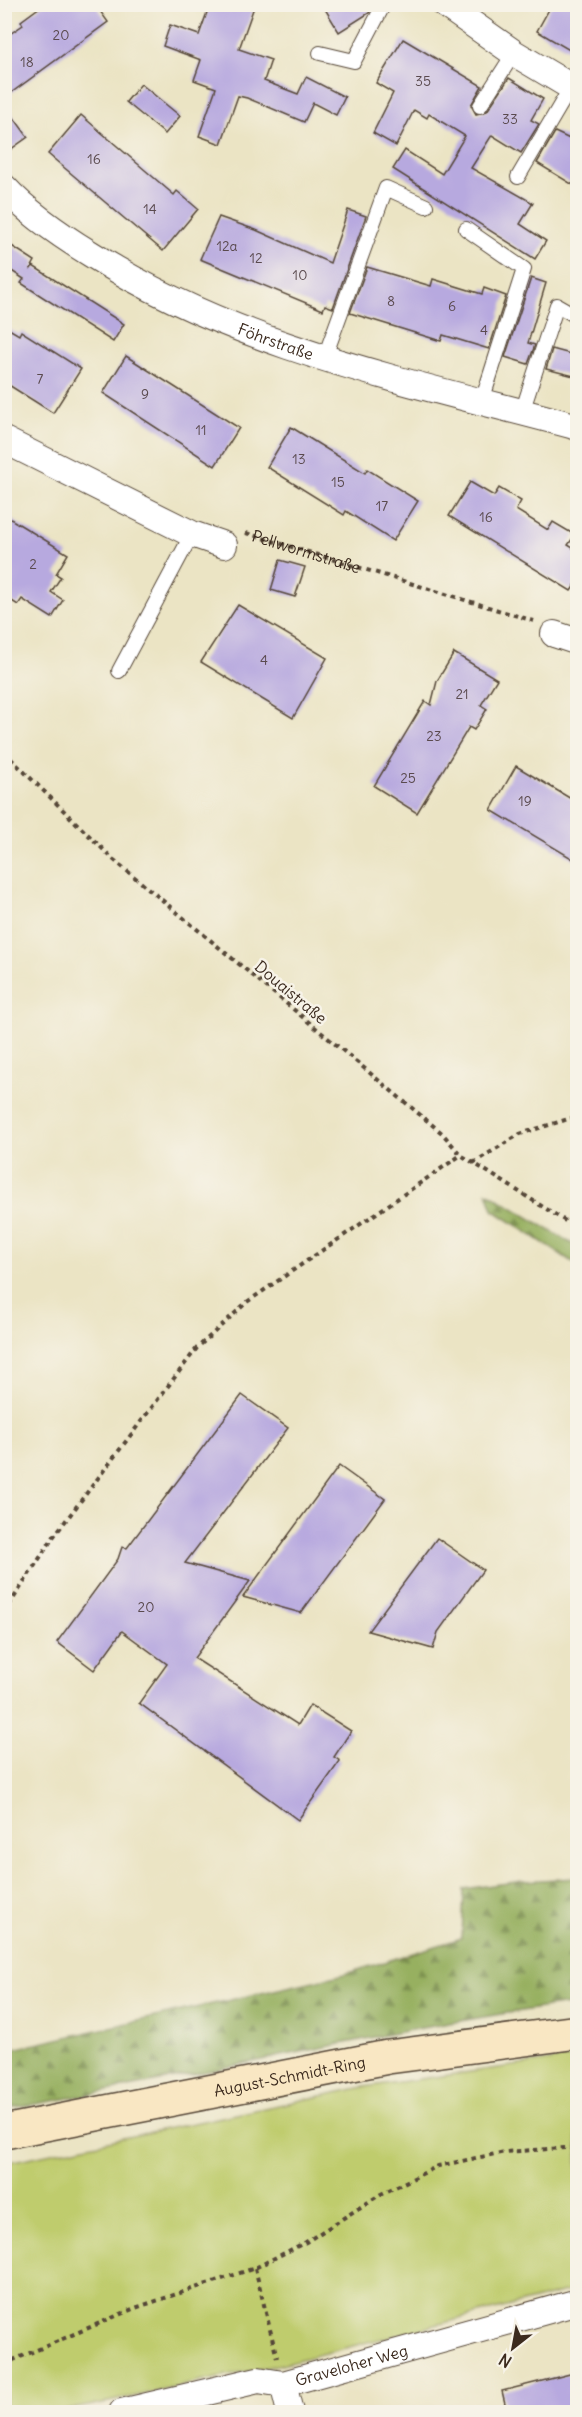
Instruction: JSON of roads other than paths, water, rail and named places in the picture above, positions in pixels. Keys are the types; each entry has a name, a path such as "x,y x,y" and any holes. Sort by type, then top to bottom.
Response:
{"main road":[{"name":"August-Schmidt-Ring","path":"4,2132 388,2057 578,2032"}],"street":[{"path":"444,4 514,53 574,89"},
{"name":"Föhrstraße","path":"7,196 56,232 112,268 172,300 236,328 324,359 578,427"},
{"path":"4,440 192,534 224,545"},
{"name":"Graveloher Weg","path":"122,2412 258,2380 283,2384 578,2302"},
{"path":"283,2384 290,2412"}],"lane":[{"path":"320,53 354,61 384,4"},
{"path":"480,106 514,53"},
{"path":"518,177 574,89"},
{"path":"324,359 386,188 426,206"},
{"path":"466,229 524,269 482,401"},
{"path":"522,412 557,305 578,317"},
{"path":"119,671 192,534"}]}
